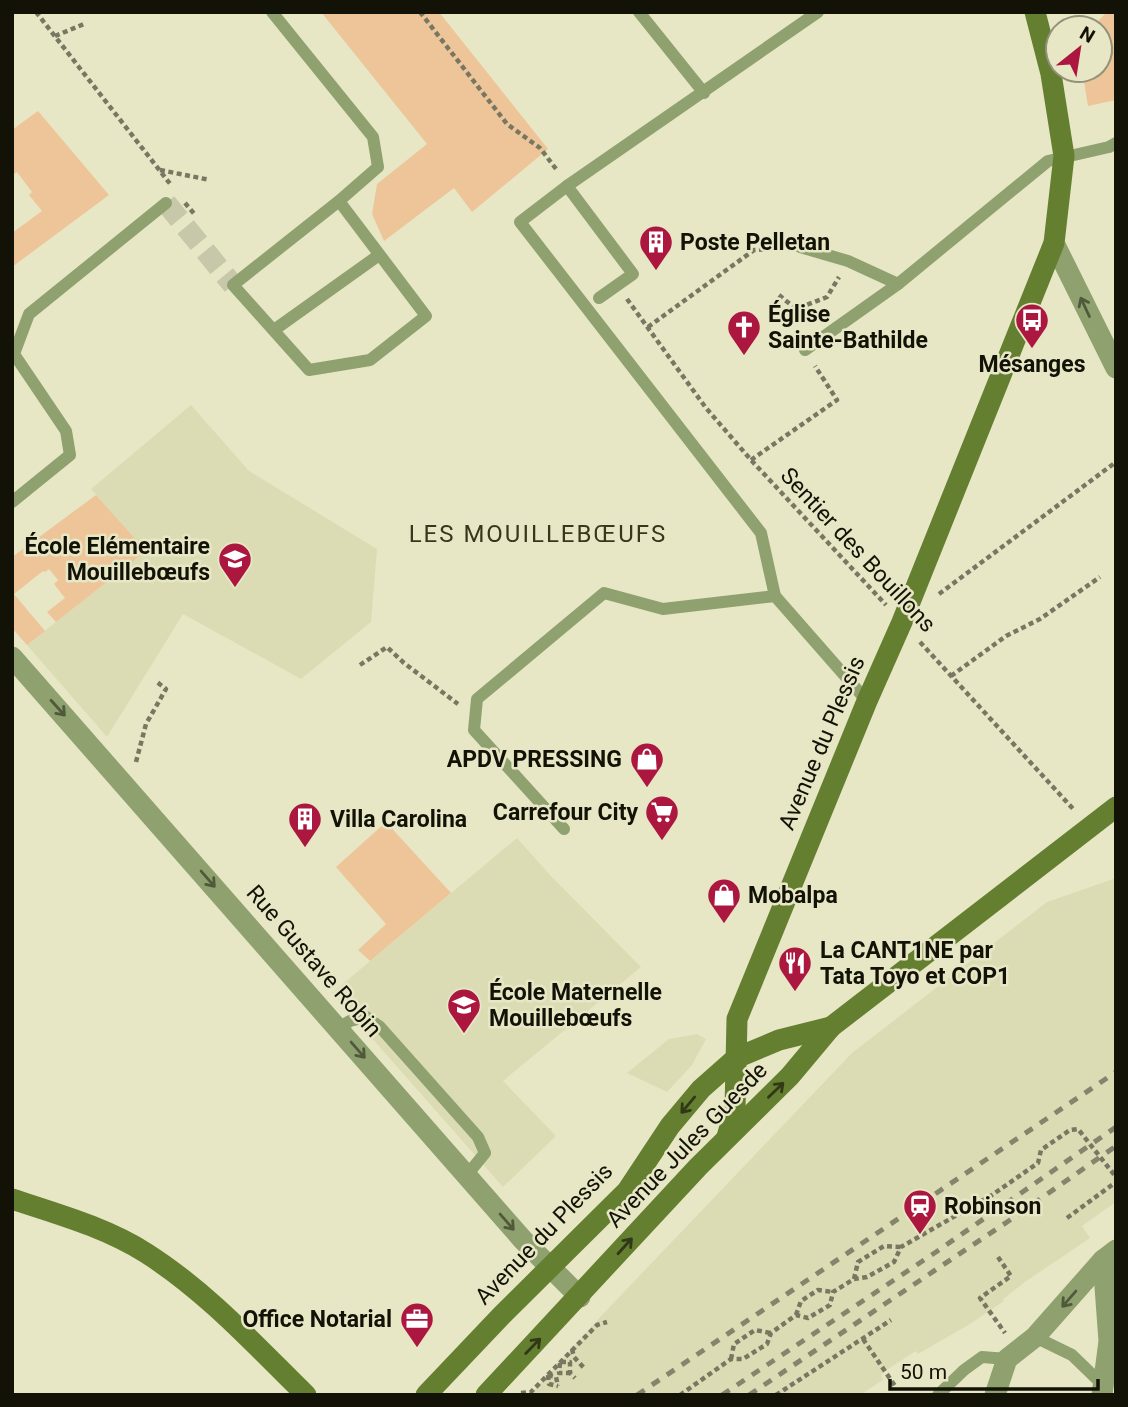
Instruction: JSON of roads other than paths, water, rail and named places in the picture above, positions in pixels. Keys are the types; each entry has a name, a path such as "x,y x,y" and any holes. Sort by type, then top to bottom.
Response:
{"main road":[{"name":"Avenue du Plessis","path":"426,1395 627,1191 670,1126 701,1089 736,1058 737,1019 902,622 1054,243 1064,156 1051,74 1035,12"},
{"name":"Avenue Jules Guesde","path":"579,1297 727,1137 790,1076 831,1027 1116,807"},
{"name":"Avenue Jules Guesde","path":"736,1058 779,1040 831,1027"},
{"path":"727,1137 735,1109 736,1058"},
{"path":"12,1199 85,1223 145,1252 201,1293 306,1395"},
{"path":"486,1395 579,1297"}],"street":[{"path":"1054,243 1116,368"},
{"name":"Rue Gustave Robin","path":"12,657 467,1175 579,1297"},
{"path":"995,1395 1012,1355 1035,1338 1109,1255"},
{"path":"1103,1390 1109,1341 1109,1255"}],"lane":[{"path":"272,12 373,137 378,167 233,285 309,370 370,360 426,316 339,201"},
{"path":"639,12 704,93"},
{"path":"818,12 567,186 520,222 761,533 775,596 867,701"},
{"path":"805,350 898,284 1048,161 1116,143"},
{"path":"567,186 633,274 599,298"},
{"path":"12,502 70,455 66,431 14,354 29,314 166,203"},
{"path":"800,247 848,261 898,284"},
{"path":"274,330 379,255"},
{"path":"564,829 474,730 477,699 604,593 663,609 775,596"},
{"path":"338,1028 350,1021 366,1017 380,1027 478,1137 485,1153 467,1175"},
{"path":"1035,1338 1072,1355 1103,1390"},
{"path":"938,1395 982,1357 1012,1355"}],"tunnel":[{"path":"166,203 233,285"}],"railway":[{"path":"637,1395 1116,1072"},
{"path":"722,1395 936,1252 1116,1127"},
{"path":"749,1395 1116,1146"}],"place":[{"name":"Poste Pelletan","path":"656,272"},
{"name":"Mésanges","path":"1032,350"},
{"name":"Église Sainte-Bathilde","path":"744,357"},
{"name":"École Elémentaire Mouillebœufs","path":"235,589"},
{"name":"APDV PRESSING","path":"647,789"},
{"name":"Carrefour City","path":"662,842"},
{"name":"Villa Carolina","path":"305,849"},
{"name":"Mobalpa","path":"724,925"},
{"name":"La CANT1NE par Tata Toyo et COP1","path":"795,993"},
{"name":"École Maternelle Mouillebœufs","path":"464,1035"},
{"name":"Robinson","path":"920,1236"},
{"name":"Office Notarial","path":"417,1349"}],"district":[{"name":"LES MOUILLEBŒUFS","path":"538,534"}]}
